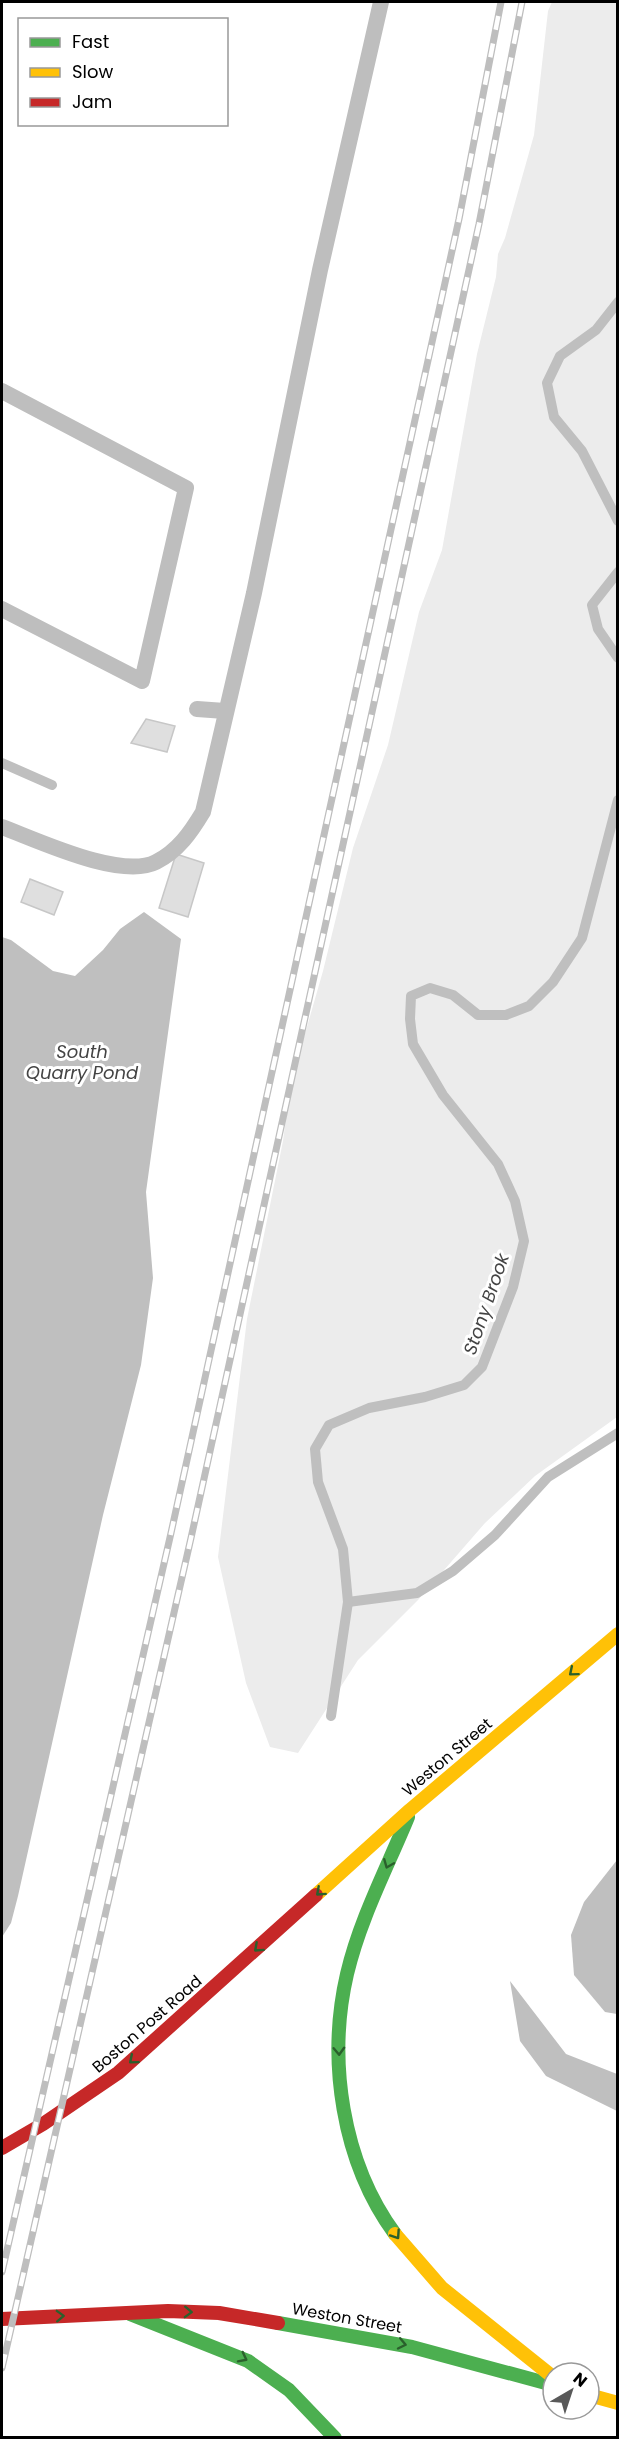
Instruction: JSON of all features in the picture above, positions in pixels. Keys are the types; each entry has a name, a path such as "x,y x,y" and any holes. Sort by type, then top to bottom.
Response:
{"main road":[{"name":"Weston Street","path":"302,1908 411,1810 618,1634"},
{"path":"411,1810 353,1951 343,1993 339,2059 348,2123 359,2162 374,2199 407,2252 454,2300 541,2368"},
{"name":"Boston Post Road","path":"2,2148 101,2086 302,1908"},
{"name":"Weston Street","path":"130,2314 219,2313 360,2336 412,2347 541,2382"},
{"path":"2,2319 130,2314 233,2353 256,2365 303,2402 335,2438"},
{"path":"601,2398 618,2403"}],"lane":[{"path":"2,827 74,855 122,867 155,863 189,836 203,812 254,593 320,270 381,2"},
{"path":"2,390 186,488 142,681 2,609"},
{"path":"197,709 225,711"}],"shaded area":[{"path":"552,2 618,2 617,1417 535,1476 485,1523 418,1600 358,1660 298,1753 270,1747 246,1683 218,1557 247,1319 283,1141 290,1086 323,971 353,848 388,745 419,612 442,550 477,354 496,277 498,254 505,238 534,135 548,11"}],"water":[{"name":"South Quarry Pond","path":"144,912 181,939 146,1192 153,1278 141,1365 103,1515 18,1896 11,1923 2,1937 2,937 11,940 53,971 75,976 103,950 120,929"},
{"path":"617,1860 617,2014 605,2012 574,1975 571,1935 584,1902"},
{"path":"510,1981 566,2054 617,2074 617,2111 546,2076 520,2041"}],"building":[{"path":"146,719 175,726 167,752 131,743"},
{"path":"176,854 204,863 188,917 159,908"},
{"path":"30,879 63,892 54,915 21,902"}],"waterway":[{"name":"Stony Brook","path":"618,302 596,330 560,356 547,383 554,417 582,451 618,521"},
{"name":"Stony Brook","path":"618,572 592,605 598,629 618,658"},
{"path":"2,763 52,785"},
{"name":"Stony Brook","path":"331,1716 348,1602 343,1549 318,1482 315,1449 329,1425 369,1408 425,1397 464,1385 482,1367 513,1287 524,1241 515,1201 498,1164 443,1095 413,1044 410,1019 411,996 430,988 453,995 478,1015 506,1015 529,1006 553,982 582,938 618,800"},
{"path":"348,1602 417,1593 453,1571 495,1535 548,1477 618,1433"}],"railway":[{"path":"2,2272 171,1533 459,219 501,2"},
{"path":"2,2368 191,1538 479,224 522,2"}],"traffic: fast":[{"path":"395,2234 377,2206 362,2175 351,2143 339,2075 339,2041 341,2007 352,1954 366,1914 408,1817"},
{"path":"130,2314 248,2361 289,2390 335,2438"},
{"path":"278,2323 412,2347 541,2382"}],"traffic: slow":[{"path":"316,1895 410,1810 618,1634"},
{"path":"395,2234 442,2288 541,2367"},
{"path":"601,2398 618,2403"}],"traffic: jam":[{"path":"2,2148 43,2124 118,2073 316,1895"},
{"path":"2,2319 168,2311 219,2313 278,2323"}]}
